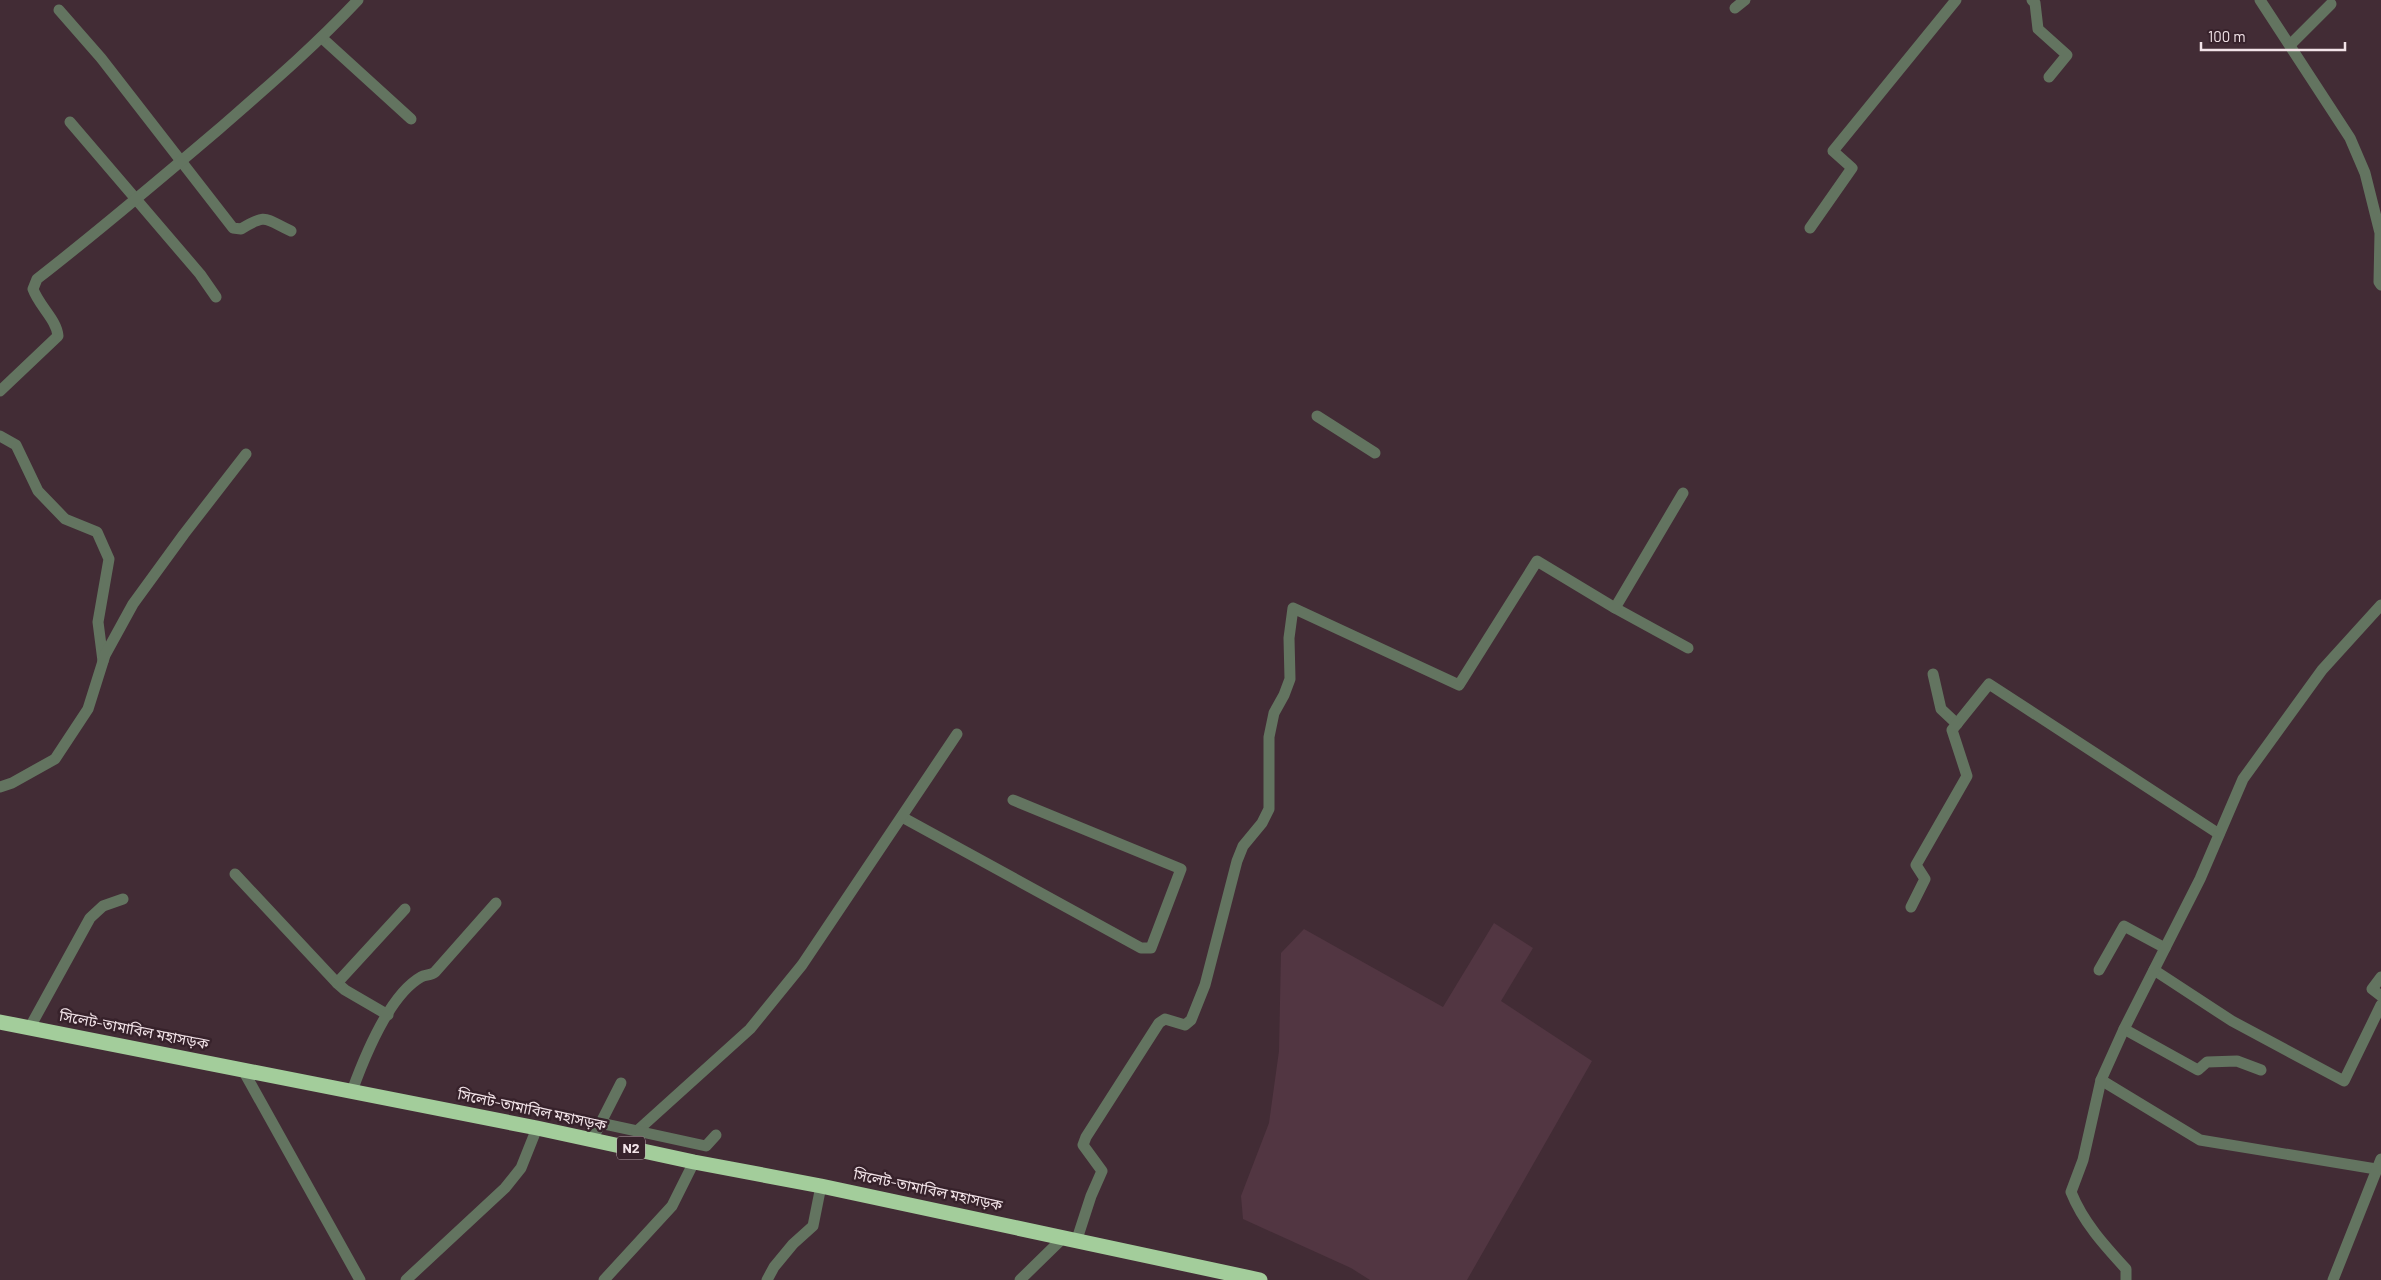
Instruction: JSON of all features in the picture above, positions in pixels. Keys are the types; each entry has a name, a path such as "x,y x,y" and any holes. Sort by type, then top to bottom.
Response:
{"highway":[{"name":"সিলেট-তামাবিল মহাসড়ক","path":"0,1022 821,1186 1260,1280"}],"street":[{"path":"0,391 58,336 58,327 37,301 33,289 37,279 181,162 322,38 358,0"},
{"path":"1735,8 1745,0"},
{"path":"1810,228 1852,168 1833,151 1956,0"},
{"path":"2032,0 2035,3 2038,29 2067,55 2049,77"},
{"path":"2260,0 2350,138 2365,173 2380,233 2379,282 2381,285"},
{"path":"2290,45 2331,4"},
{"path":"58,10 101,58 233,228 242,229 257,218 264,218 291,231"},
{"path":"322,38 411,119"},
{"path":"70,122 200,274 216,297"},
{"path":"1317,416 1375,453"},
{"path":"0,436 16,445 38,491 65,519 97,532 109,559 98,622 103,662"},
{"path":"0,787 12,783 55,759 88,709 103,662 133,604 246,454"},
{"path":"1615,608 1683,493"},
{"path":"1020,1280 1070,1238 1102,1171 1083,1145 1086,1137 1159,1023 1165,1019 1185,1025 1191,1020 1205,985 1236,861 1243,846 1262,823 1269,810 1269,736 1274,713 1290,679 1289,638 1293,608 1459,685 1537,561 1615,608 1688,648"},
{"path":"2126,1280 2126,1269 2103,1245 2079,1212 2071,1192 2083,1160 2101,1080 2124,1028 2200,879 2243,779 2322,670 2381,605"},
{"path":"1933,674 1941,709 1958,724"},
{"path":"1911,907 1925,879 1916,865 1967,776 1952,730 1989,684 2220,834"},
{"path":"637,1131 750,1029 802,965 957,734"},
{"path":"902,817 1141,948 1151,948 1181,869 1013,800"},
{"path":"235,874 345,990 388,1014"},
{"path":"30,1027 90,918 103,906 122,899"},
{"path":"352,1091 365,1056 388,1014 402,994 422,976 435,972 496,903"},
{"path":"338,983 405,909"},
{"path":"2100,970 2124,926 2165,948"},
{"path":"2154,970 2232,1021 2344,1081 2381,1005"},
{"path":"2381,977 2372,989 2381,996"},
{"path":"2124,1028 2198,1070 2207,1062 2237,1061 2261,1070"},
{"path":"243,1070 360,1280"},
{"path":"2101,1080 2200,1140 2378,1164 2333,1280"},
{"path":"592,1140 620,1083"},
{"path":"600,1123 706,1146 716,1135"},
{"path":"406,1280 506,1188 521,1168 537,1128"},
{"path":"604,1280 672,1206 694,1162"},
{"path":"767,1280 774,1267 793,1244 813,1226 821,1186"}],"shaded area":[{"path":"1494,923 1533,948 1501,1001 1592,1061 1467,1280 1370,1280 1351,1268 1243,1219 1241,1196 1269,1123 1279,1051 1281,953 1304,929 1443,1007"}]}
